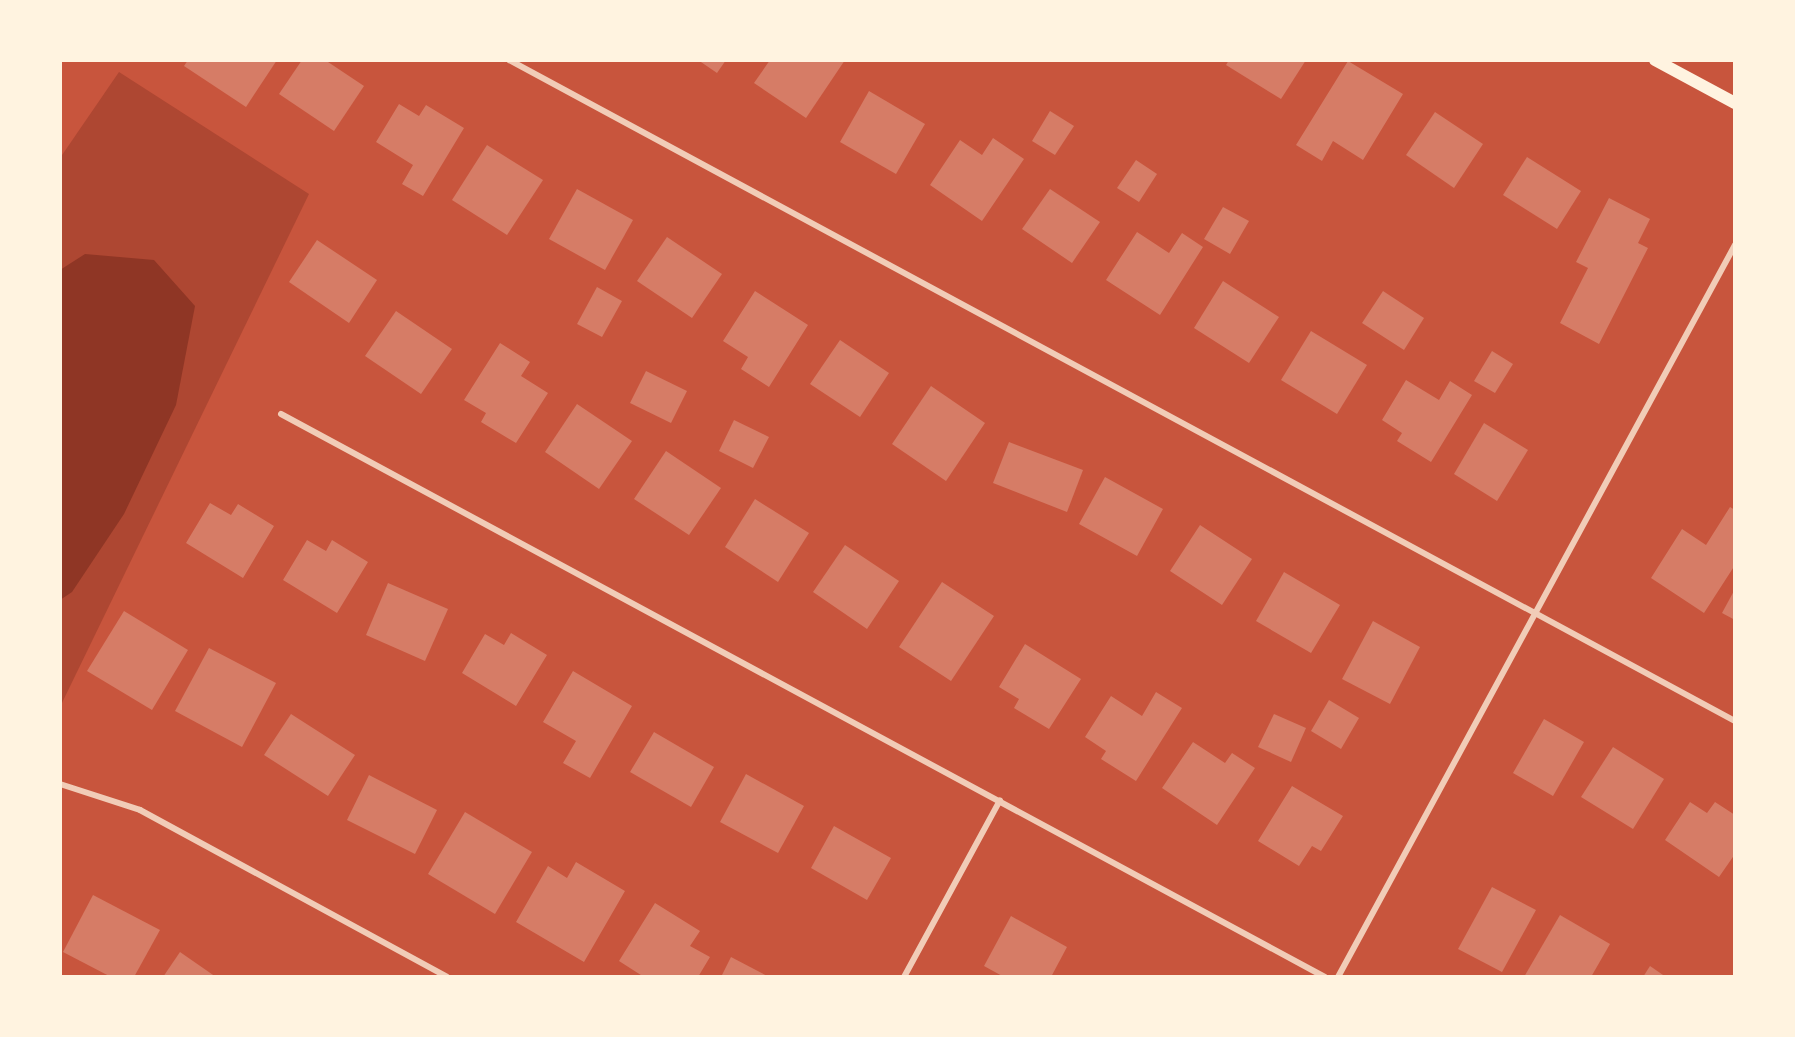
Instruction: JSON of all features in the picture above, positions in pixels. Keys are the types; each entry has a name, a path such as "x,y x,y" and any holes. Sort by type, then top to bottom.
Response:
{"main road":[{"path":"1655,60 1735,103"}],"street":[{"path":"509,60 1735,721"},
{"path":"1338,977 1735,244"},
{"path":"282,414 1325,977"},
{"path":"60,784 140,810 447,977"},
{"path":"904,977 1000,800"}],"shaded area":[{"path":"119,72 309,194 60,707 60,158"},
{"path":"85,254 154,260 195,306 176,405 124,514 72,592 60,600 60,270"}],"building":[{"path":"188,60 277,60 246,107 184,66"},
{"path":"302,60 325,60 364,86 334,131 279,94"},
{"path":"698,60 726,60 717,73"},
{"path":"770,60 845,60 806,118 754,83"},
{"path":"1229,60 1306,60 1281,99 1226,65"},
{"path":"1348,61 1403,94 1363,160 1333,141 1322,161 1296,145"},
{"path":"869,91 925,124 896,174 840,142"},
{"path":"399,104 419,116 426,105 464,128 423,196 402,184 413,165 376,142"},
{"path":"1050,111 1074,126 1055,155 1032,141"},
{"path":"1435,112 1483,144 1454,188 1406,155"},
{"path":"993,138 1024,159 982,221 930,185 960,140 982,155"},
{"path":"487,145 543,180 507,235 452,200"},
{"path":"1527,157 1581,191 1557,229 1503,195"},
{"path":"1136,160 1157,174 1139,202 1117,188"},
{"path":"577,189 633,220 605,270 549,239"},
{"path":"1050,189 1100,222 1072,263 1022,229"},
{"path":"1609,198 1650,219 1638,243 1648,248 1599,344 1560,323 1588,268 1576,262"},
{"path":"1223,207 1249,221 1230,254 1204,239"},
{"path":"1137,232 1169,253 1182,233 1203,247 1160,315 1106,280"},
{"path":"667,237 722,274 692,318 637,281"},
{"path":"317,240 377,280 349,323 289,282"},
{"path":"1223,281 1279,317 1249,363 1194,328"},
{"path":"597,287 622,301 602,337 577,324"},
{"path":"755,291 808,325 769,387 741,369 748,357 723,341"},
{"path":"1383,291 1424,318 1404,350 1362,323"},
{"path":"396,311 452,349 421,394 365,356"},
{"path":"1311,331 1367,365 1337,414 1281,380"},
{"path":"840,340 889,373 860,417 810,384"},
{"path":"500,343 530,362 521,376 548,393 516,443 481,422 486,413 464,400"},
{"path":"1492,351 1513,364 1495,393 1474,381"},
{"path":"646,371 687,391 671,423 630,403"},
{"path":"1406,380 1439,400 1450,381 1472,395 1431,462 1397,441 1402,433 1382,420"},
{"path":"931,386 985,423 946,481 892,444"},
{"path":"577,404 632,441 599,489 545,452"},
{"path":"734,420 769,437 753,468 719,451"},
{"path":"1484,423 1528,450 1497,501 1454,474"},
{"path":"1009,442 1083,470 1067,512 993,483"},
{"path":"666,451 721,488 689,535 634,499"},
{"path":"1105,477 1163,509 1137,556 1079,524"},
{"path":"755,499 809,533 778,582 725,547"},
{"path":"210,503 231,515 238,504 274,526 243,578 186,543"},
{"path":"1730,507 1735,510 1735,565 1704,613 1651,578 1682,529 1706,545"},
{"path":"1200,525 1252,559 1222,605 1170,571"},
{"path":"307,540 326,551 332,540 368,562 337,613 283,580"},
{"path":"845,545 899,581 867,629 813,592"},
{"path":"1284,572 1340,605 1311,653 1256,621"},
{"path":"942,582 994,616 951,681 899,647"},
{"path":"388,583 448,609 425,661 366,635"},
{"path":"1735,589 1735,620 1722,613"},
{"path":"124,611 188,650 152,710 87,671"},
{"path":"1373,621 1420,647 1390,704 1342,679"},
{"path":"511,633 547,655 516,706 462,673 485,634 504,645"},
{"path":"1025,644 1081,679 1049,729 1014,708 1019,699 999,687"},
{"path":"209,648 276,683 242,747 175,711"},
{"path":"573,671 632,706 590,778 563,763 576,741 543,722"},
{"path":"1156,692 1182,708 1136,781 1101,759 1106,751 1085,737 1111,696 1142,716"},
{"path":"1329,700 1359,718 1341,749 1311,731"},
{"path":"291,714 355,755 328,796 264,755"},
{"path":"1274,714 1306,728 1291,762 1258,747"},
{"path":"1544,719 1584,742 1553,796 1513,773"},
{"path":"654,732 714,767 691,807 630,772"},
{"path":"1193,742 1225,763 1232,753 1255,768 1217,825 1162,788"},
{"path":"1613,747 1664,779 1633,829 1581,797"},
{"path":"746,774 804,806 778,853 720,822"},
{"path":"369,775 437,810 415,854 347,820"},
{"path":"1292,786 1343,816 1321,851 1312,846 1299,866 1258,841"},
{"path":"1690,802 1707,813 1715,802 1735,815 1735,854 1719,877 1665,840"},
{"path":"465,812 532,852 495,914 428,874"},
{"path":"834,826 891,858 867,900 811,868"},
{"path":"576,862 625,891 584,962 516,922 548,866 567,878"},
{"path":"1492,887 1536,910 1502,972 1458,949"},
{"path":"93,895 160,930 134,977 111,977 63,952"},
{"path":"655,903 700,931 690,946 710,957 698,977 644,977 619,961"},
{"path":"1560,915 1610,944 1591,977 1524,977"},
{"path":"1011,916 1067,947 1051,977 1004,977 984,966"},
{"path":"180,952 216,977 163,977"},
{"path":"731,957 769,977 721,977"},
{"path":"1650,966 1666,977 1643,977"}]}
